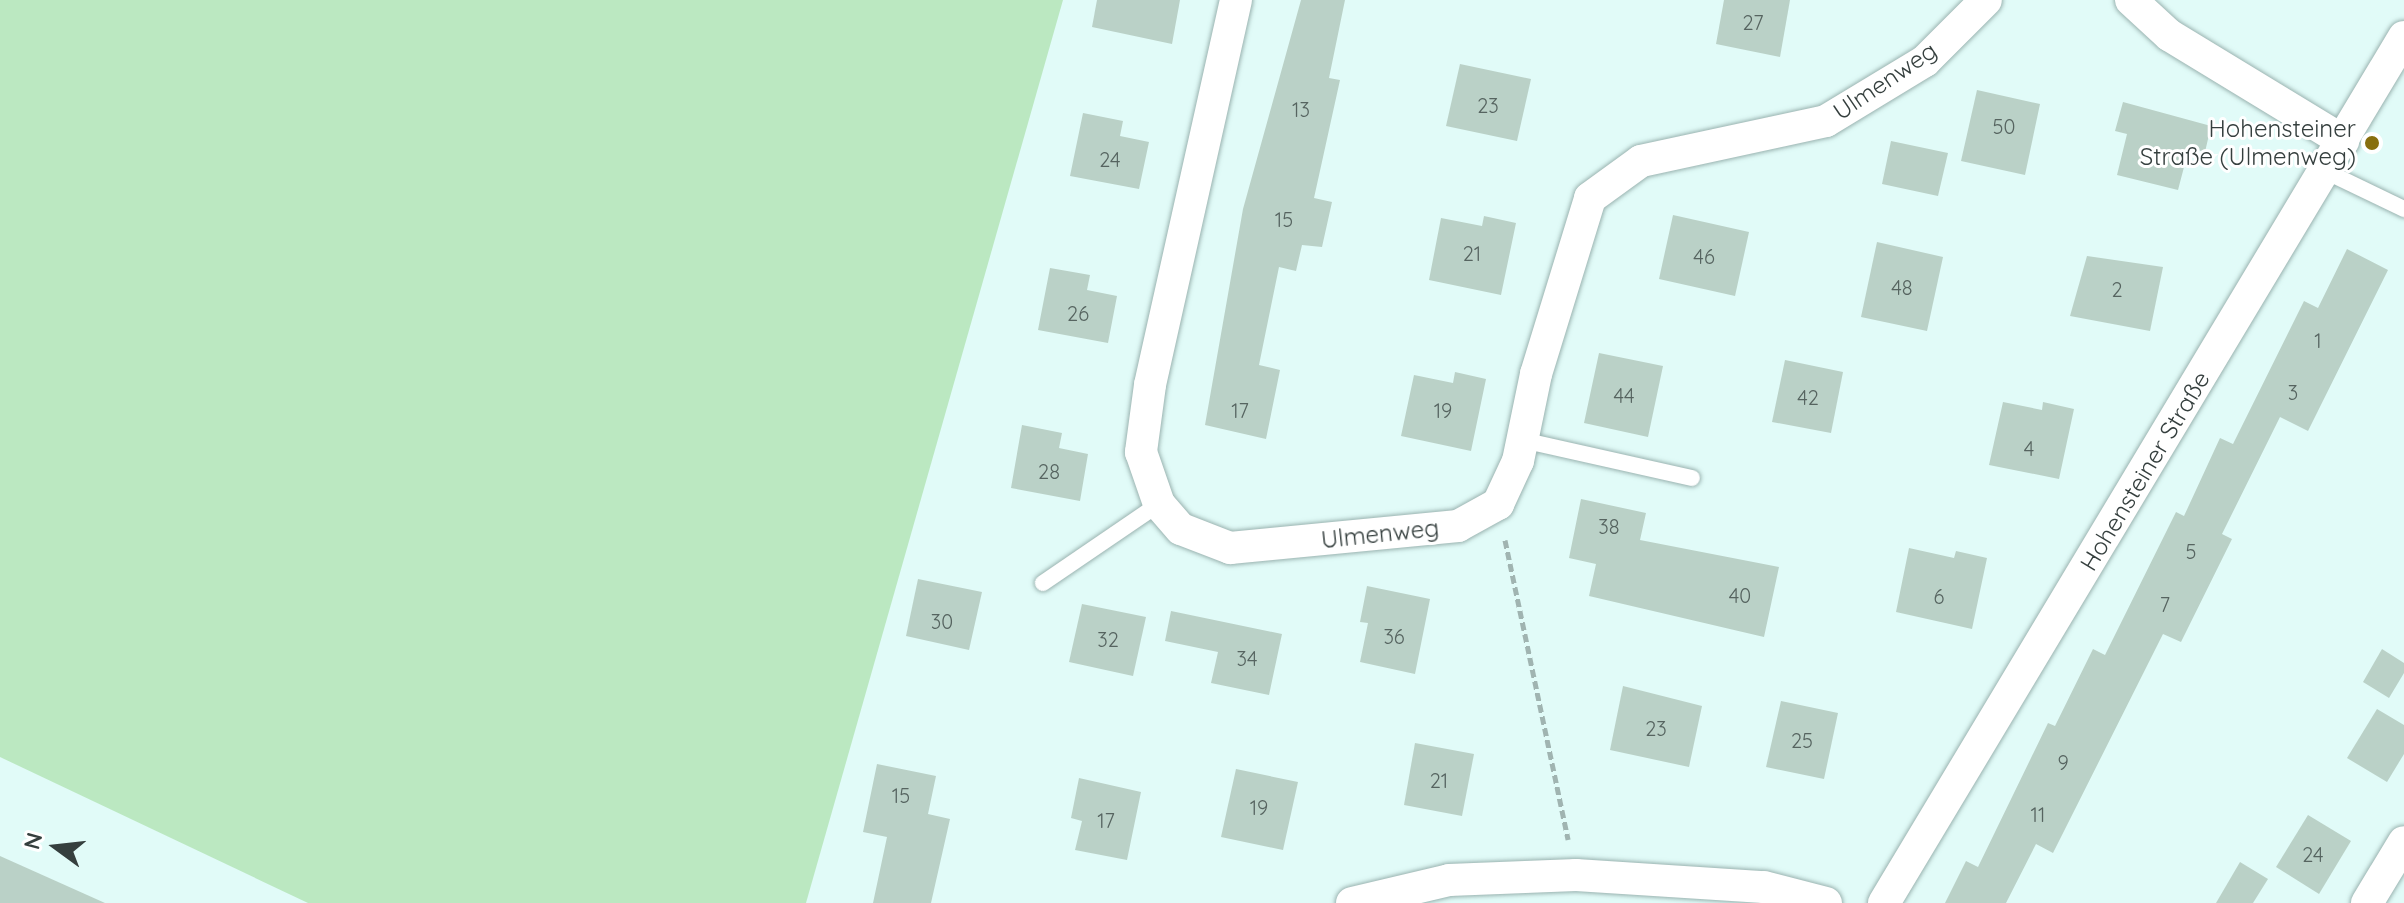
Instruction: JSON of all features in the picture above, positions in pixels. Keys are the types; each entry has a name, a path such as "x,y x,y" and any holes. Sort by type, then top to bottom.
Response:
{"street":[{"name":"Ulmenweg","path":"1236,0 1150,385 1141,452 1159,504 1181,529 1230,548 1458,526 1498,504 1522,440 1536,374 1590,198 1641,161 1826,121 1925,61 1986,0"},
{"path":"2131,0 2169,35 2343,141"},
{"name":"Hohensteiner Straße","path":"1884,903 2404,37"},
{"path":"2367,903 2404,842"},
{"path":"1352,903 1449,880 1576,875 1764,887 1826,903"}],"lane":[{"path":"2325,171 2404,209"},
{"path":"1522,440 1692,478"},
{"path":"1043,583 1159,504"}],"path":[{"path":"1498,504 1576,875"}],"green space":[{"path":"0,0 1063,0 806,903 308,903 0,757"}],"building":[{"path":"1097,0 1180,0 1172,44 1092,27"},
{"path":"1301,0 1345,0 1329,78 1340,80 1314,198 1332,202 1322,247 1302,245 1296,271 1279,267 1259,365 1280,370 1266,439 1205,425 1243,209"},
{"path":"1724,0 1790,0 1780,57 1716,44"},
{"path":"1460,64 1531,79 1517,141 1446,126"},
{"path":"1977,90 2040,104 2025,175 1961,161"},
{"path":"2123,102 2211,126 2205,152 2189,148 2178,190 2117,175 2127,134 2115,131"},
{"path":"1083,113 1123,121 1120,136 1149,142 1139,189 1070,176"},
{"path":"1891,141 1948,153 1938,196 1882,184"},
{"path":"1673,215 1749,232 1735,296 1659,279"},
{"path":"1484,216 1516,223 1501,295 1429,280 1441,218 1482,226"},
{"path":"1877,242 1943,257 1927,331 1861,317"},
{"path":"2347,249 2388,270 2308,431 2280,417 2222,534 2232,539 2181,642 2163,634 2053,853 2036,844 2006,903 1945,903 1966,861 1978,867 2048,723 2055,726 2093,649 2105,655 2176,512 2184,516 2220,438 2233,444 2304,301 2318,308"},
{"path":"2087,256 2163,267 2150,331 2070,316"},
{"path":"1050,268 1090,275 1087,290 1117,296 1108,343 1038,330"},
{"path":"1599,353 1663,366 1648,437 1584,423"},
{"path":"1785,360 1843,372 1831,433 1772,422"},
{"path":"1455,372 1486,379 1471,451 1401,436 1414,375 1453,383"},
{"path":"2003,402 2042,410 2043,402 2074,409 2059,479 1989,465"},
{"path":"1022,425 1062,433 1059,448 1088,454 1080,501 1011,488"},
{"path":"1581,499 1646,513 1640,540 1779,567 1764,637 1589,596 1596,564 1569,558"},
{"path":"1909,548 1954,558 1956,551 1987,558 1972,629 1896,612"},
{"path":"918,579 982,592 969,650 906,636"},
{"path":"1367,586 1430,599 1415,674 1360,662 1368,623 1360,622"},
{"path":"1082,604 1146,617 1133,676 1069,662"},
{"path":"1171,611 1282,634 1269,695 1211,683 1218,652 1165,641"},
{"path":"2382,649 2404,663 2404,673 2389,698 2363,682"},
{"path":"1623,686 1702,706 1689,767 1610,750"},
{"path":"1781,701 1838,713 1824,779 1766,767"},
{"path":"2377,709 2404,725 2404,754 2387,782 2347,758"},
{"path":"1415,743 1474,754 1462,816 1404,805"},
{"path":"877,764 936,776 928,814 950,819 931,903 873,903 887,837 863,832"},
{"path":"1236,769 1298,782 1283,850 1221,837"},
{"path":"1079,778 1141,792 1127,860 1075,850 1082,821 1071,818"},
{"path":"2308,815 2351,841 2319,894 2276,867"},
{"path":"0,856 105,903 0,903"},
{"path":"2240,862 2268,879 2253,903 2216,903"}],"place":[{"name":"Hohensteiner Straße (Ulmenweg)","path":"2372,143"}]}
